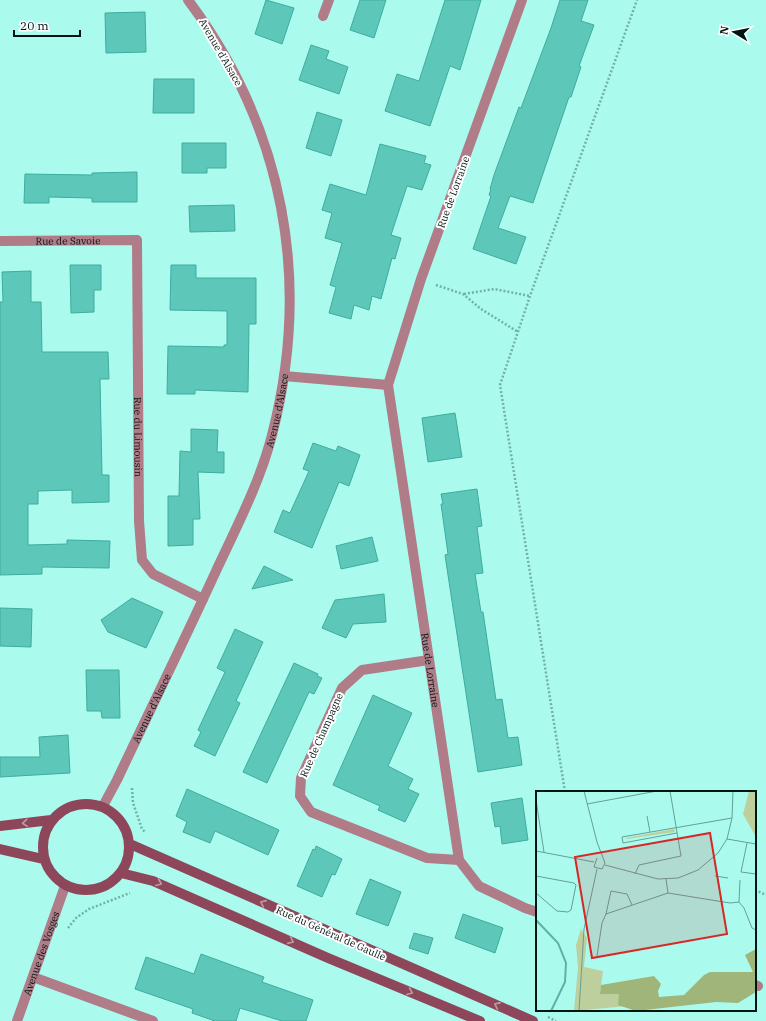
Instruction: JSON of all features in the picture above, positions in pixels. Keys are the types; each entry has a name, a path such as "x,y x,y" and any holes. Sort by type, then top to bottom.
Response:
{"main road":[{"path":"89,803 103,806 113,813 121,822 127,833 130,844 128,859 121,873 112,882 102,888 89,891 77,890 65,886 54,878 43,859 42,842 45,830 51,820 62,810 74,805 89,803"},
{"path":"0,826 51,820"},
{"name":"Rue du Général de Gaulle","path":"130,844 533,1021"},
{"path":"0,849 43,859"},
{"path":"121,873 153,881 328,958 480,1021"}],"street":[{"name":"Avenue d'Alsace","path":"103,806 254,490 272,436 284,376 290,290 287,243 279,195 260,130 234,72 204,21 188,0"},
{"path":"323,16 329,0"},
{"name":"Rue de Lorraine","path":"522,0 421,280 388,385 459,860 479,886 536,912"},
{"name":"Rue de Savoie","path":"0,241 137,240"},
{"name":"Rue du Limousin","path":"137,240 139,521 142,560 153,574 203,599"},
{"path":"284,376 388,385"},
{"name":"Rue de Champagne","path":"429,660 362,670 342,688 301,778 300,796 311,812 427,858 459,860"},
{"name":"Avenue des Vosges","path":"17,1021 65,886"},
{"path":"32,977 153,1021"}],"path":[{"path":"564,791 500,385 530,296 637,0"},
{"path":"421,280 463,294 481,309 518,332"},
{"path":"463,294 494,289 530,296"},
{"path":"756,890 766,895"},
{"path":"51,926 65,932 76,918 89,909 134,893"}],"building":[{"path":"266,0 294,8 282,44 255,34"},
{"path":"360,0 386,0 374,38 350,30"},
{"path":"445,0 481,0 460,70 450,66 430,126 385,111 397,74 419,81"},
{"path":"560,0 588,0 581,21 594,25 579,66 581,67 571,97 569,97 533,203 510,196 498,228 526,237 516,264 473,249 491,196 489,195 494,175 519,107 521,108"},
{"path":"145,12 146,52 106,53 105,13"},
{"path":"311,45 329,51 326,59 348,67 339,94 299,80"},
{"path":"154,79 194,79 194,113 153,113"},
{"path":"317,112 342,120 331,156 306,148"},
{"path":"182,143 226,143 226,168 207,168 207,173 182,173"},
{"path":"380,144 426,156 424,163 431,165 422,190 407,186 391,235 401,238 395,259 392,258 381,299 372,296 369,310 354,305 351,319 329,313 336,287 330,285 342,243 325,238 332,213 322,210 330,184 366,195"},
{"path":"137,172 137,202 92,202 92,198 49,197 49,203 24,203 25,174 92,175 92,173"},
{"path":"234,205 235,231 190,232 189,206"},
{"path":"70,265 101,265 101,290 94,290 94,312 71,313"},
{"path":"171,265 196,265 196,278 256,278 256,324 249,324 248,392 195,390 195,394 167,394 168,346 224,347 224,345 227,345 227,311 170,310"},
{"path":"31,271 31,302 41,302 42,352 108,352 109,379 100,379 102,475 109,475 109,502 72,503 72,490 38,491 38,504 28,504 28,545 67,544 67,540 110,541 109,568 42,567 42,574 0,575 0,302 3,302 2,272"},
{"path":"455,413 462,457 428,462 422,418"},
{"path":"191,429 218,430 217,452 224,452 224,473 198,472 200,519 193,519 193,545 168,546 168,496 179,496 180,451 191,452"},
{"path":"313,443 336,451 338,446 360,455 349,486 339,482 312,548 274,532 283,510 290,513 309,471 303,469"},
{"path":"477,489 482,526 477,527 483,573 475,574 481,612 483,612 496,700 502,699 508,738 518,737 522,765 478,772 445,555 448,554 441,504 443,504 441,494"},
{"path":"372,537 378,561 341,569 336,546"},
{"path":"264,566 293,580 252,589"},
{"path":"384,594 386,622 353,624 346,638 322,628 335,600"},
{"path":"132,598 163,612 146,648 108,632 101,620"},
{"path":"0,608 32,609 31,647 0,646"},
{"path":"235,629 263,642 236,701 240,703 215,756 194,746 201,732 198,730 225,672 217,668"},
{"path":"294,663 318,674 317,676 322,678 314,694 309,692 267,783 243,772"},
{"path":"86,670 119,670 120,718 102,718 101,711 87,711"},
{"path":"373,695 412,713 388,766 413,779 408,789 419,794 405,822 378,810 380,806 333,785"},
{"path":"68,735 70,773 0,777 0,757 40,757 39,737"},
{"path":"187,789 279,830 268,855 215,831 210,843 183,832 187,822 176,816"},
{"path":"522,798 528,840 502,844 500,826 495,827 491,803"},
{"path":"316,846 342,859 335,875 332,874 322,897 297,886 313,849 315,850"},
{"path":"370,879 401,892 388,926 356,914"},
{"path":"463,914 503,928 495,953 455,938"},
{"path":"414,933 433,938 428,954 409,948"},
{"path":"201,954 264,977 262,982 313,1000 306,1021 282,1021 240,1008 236,1021 215,1021 192,1013 193,1009 135,989 146,957 194,974"}]}
